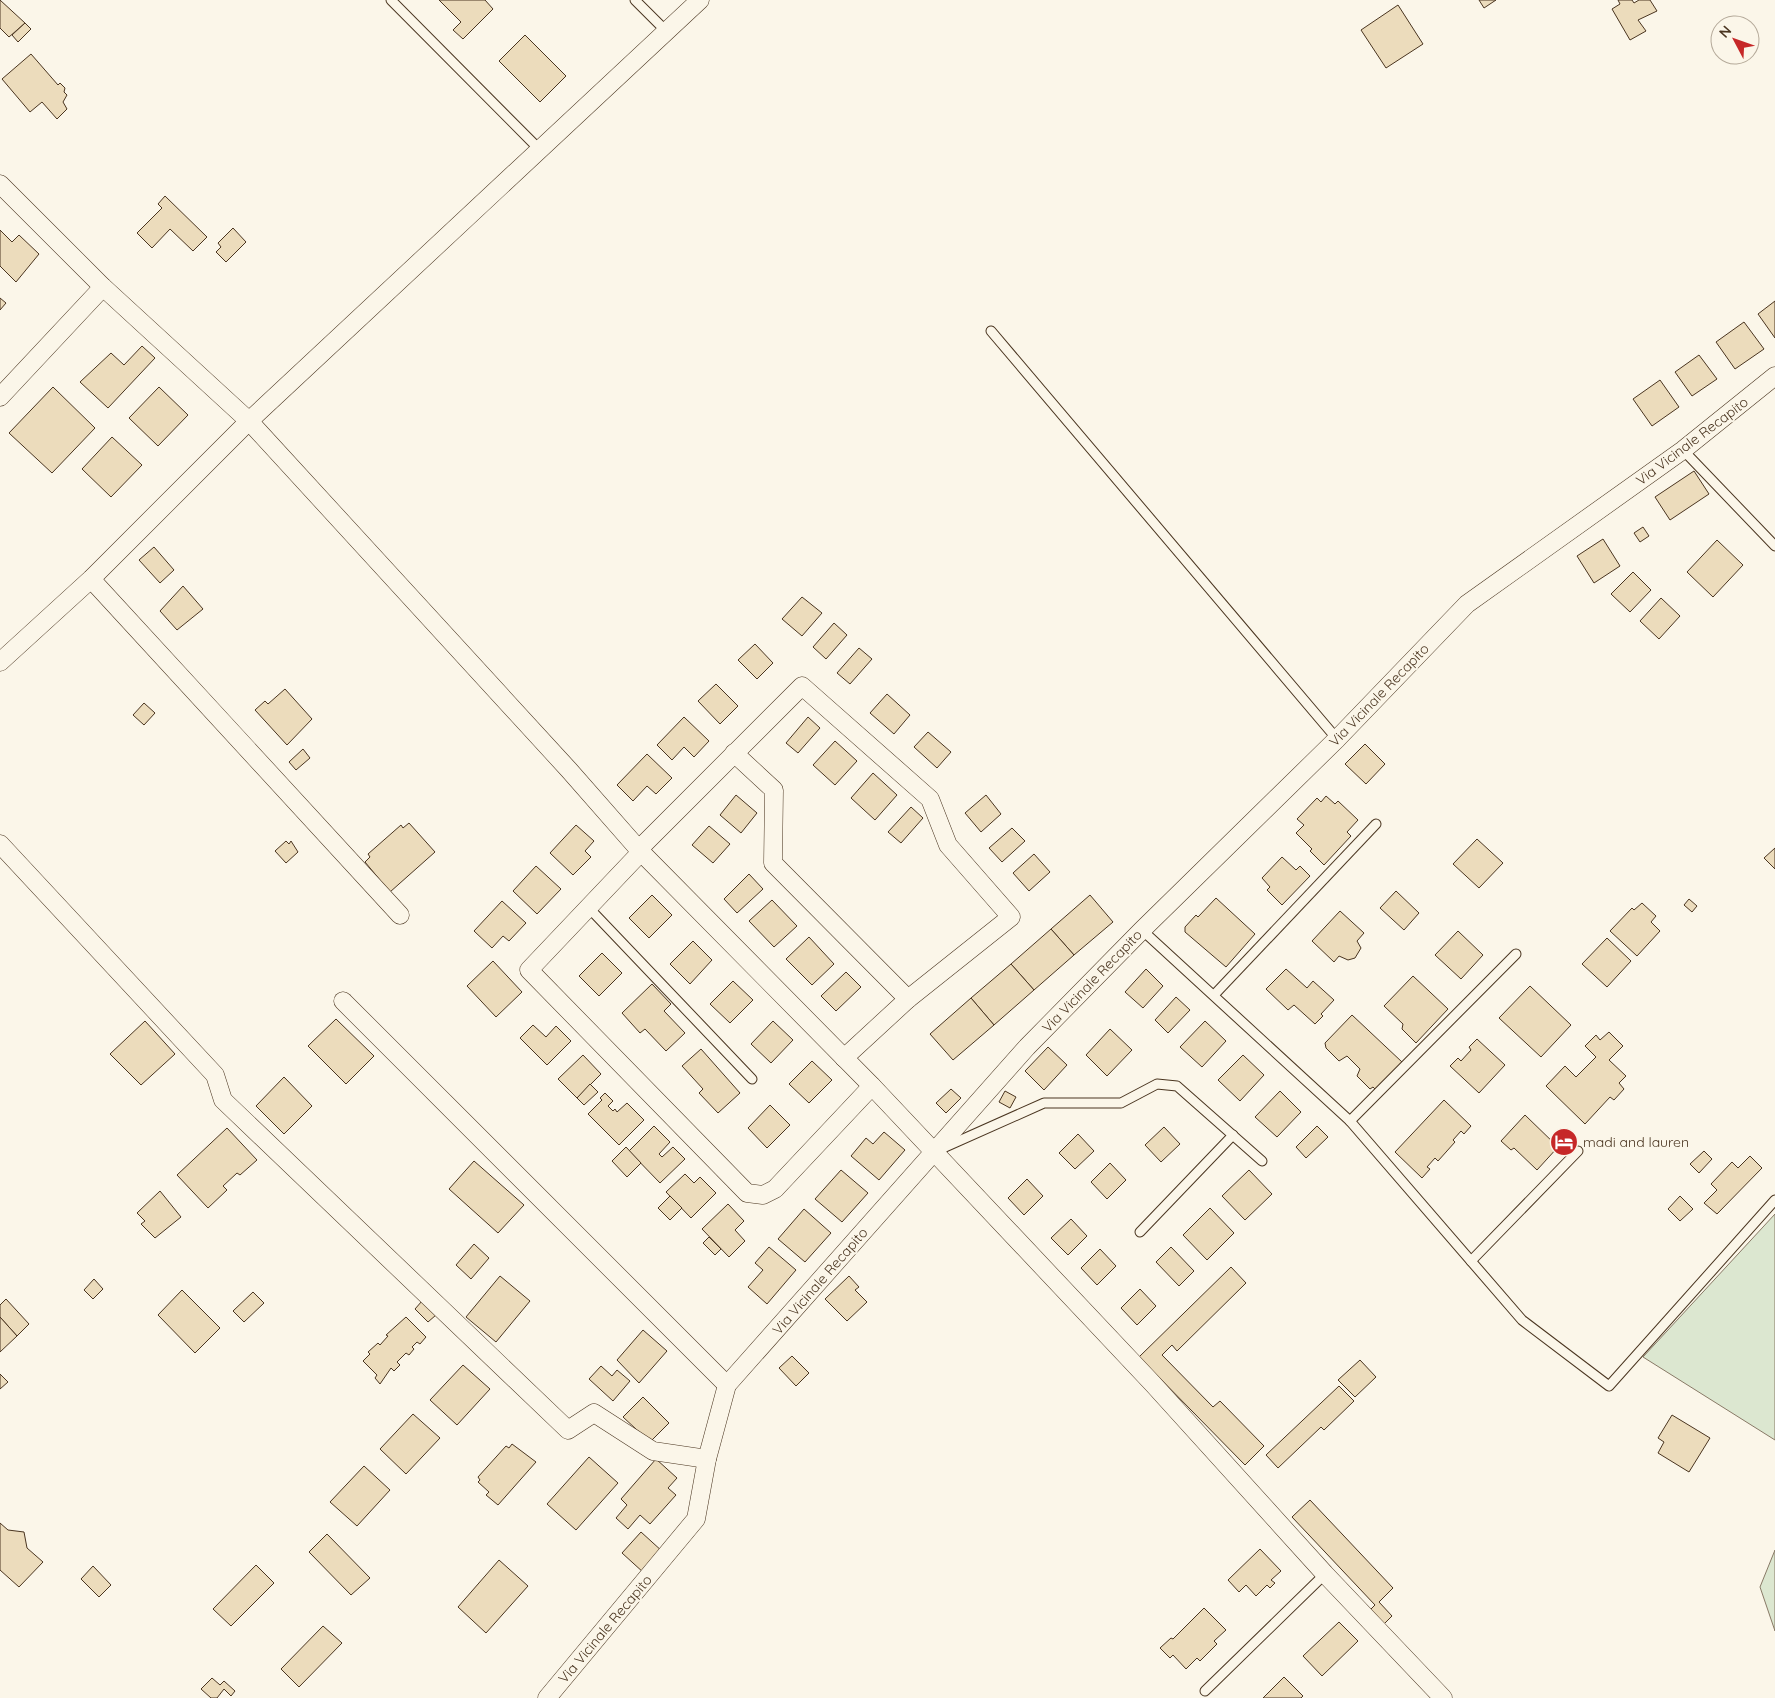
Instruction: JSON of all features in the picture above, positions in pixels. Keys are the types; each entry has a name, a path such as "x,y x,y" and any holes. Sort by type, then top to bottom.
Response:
{"street":[{"path":"0,662 91,579 249,421 700,0"},
{"path":"0,184 102,287 249,421 482,674 640,850 872,1086 1153,1384 1325,1574 1443,1698"},
{"path":"0,397 102,287"},
{"name":"Via Vicinale Recapito","path":"547,1698 696,1519 707,1459 727,1385 1027,1047 1142,930 1337,739 1467,604 1683,450 1775,376"},
{"path":"91,579 400,915"},
{"path":"844,1058 908,999 1011,917 948,845 930,799 802,686 640,850 589,908 529,970 747,1193 763,1195 775,1189 872,1086"},
{"path":"734,753 774,790 773,863 908,999"},
{"path":"0,844 215,1075 224,1100 568,1430 594,1413 652,1451 707,1459"},
{"path":"343,1001 727,1385"}],"lane":[{"path":"391,0 540,149"},
{"path":"635,0 666,32"},
{"path":"992,331 1337,739"},
{"path":"1683,450 1775,546"},
{"path":"1214,995 1376,824"},
{"path":"589,908 752,1079"},
{"path":"1142,930 1350,1122 1522,1320 1609,1386 1775,1200"},
{"path":"1350,1122 1516,954"},
{"path":"933,1152 1044,1103 1121,1103 1157,1084 1177,1086 1262,1161"},
{"path":"1140,1232 1233,1135"},
{"path":"1471,1261 1578,1151"},
{"path":"1206,1691 1325,1574"}],"green space":[{"path":"1775,1214 1775,1440 1643,1357"},
{"path":"1775,1550 1775,1631 1760,1587"}],"building":[{"path":"0,0 25,23 9,37 0,28"},
{"path":"439,0 485,0 493,9 463,39 453,30 461,22"},
{"path":"1479,0 1496,0 1484,8"},
{"path":"1618,0 1632,0 1634,3 1639,0 1650,0 1657,11 1638,20 1646,31 1630,40 1612,9 1620,4"},
{"path":"1398,5 1423,44 1386,68 1361,30"},
{"path":"25,23 31,29 18,42 12,35"},
{"path":"525,35 566,76 540,102 499,61"},
{"path":"31,54 58,85 60,83 65,88 64,92 67,95 63,102 67,109 57,119 42,102 30,112 2,79"},
{"path":"165,196 207,237 193,251 170,229 152,248 137,233 162,208 158,204"},
{"path":"233,228 246,242 226,262 216,252 221,247 218,243"},
{"path":"0,230 12,242 19,235 39,254 16,282 0,266"},
{"path":"0,298 6,303 0,310"},
{"path":"1775,301 1775,338 1758,314"},
{"path":"1744,322 1764,349 1735,369 1716,342"},
{"path":"142,346 155,358 108,408 80,382 111,353 124,365"},
{"path":"1699,355 1717,379 1692,396 1675,372"},
{"path":"1660,380 1679,407 1652,426 1633,399"},
{"path":"53,387 95,428 52,473 9,433"},
{"path":"159,387 188,415 158,446 129,418"},
{"path":"112,437 142,465 111,497 82,469"},
{"path":"1694,471 1709,494 1670,520 1655,497"},
{"path":"1643,527 1649,536 1640,542 1634,533"},
{"path":"1603,539 1620,566 1594,583 1577,556"},
{"path":"1717,540 1743,565 1713,597 1687,572"},
{"path":"154,547 174,570 160,583 139,560"},
{"path":"1633,572 1651,590 1630,612 1611,594"},
{"path":"183,586 203,609 177,630 160,611"},
{"path":"802,597 822,613 802,636 782,619"},
{"path":"1661,598 1680,616 1659,639 1640,621"},
{"path":"834,623 847,635 826,659 813,647"},
{"path":"755,644 773,663 757,679 738,660"},
{"path":"859,648 872,659 850,684 837,673"},
{"path":"716,684 738,706 720,724 698,701"},
{"path":"285,689 312,719 287,745 255,710 265,701 268,704"},
{"path":"887,694 910,715 894,734 870,713"},
{"path":"144,703 155,713 144,725 133,715"},
{"path":"684,717 709,741 694,757 684,747 672,760 657,745"},
{"path":"808,717 820,728 798,753 786,743"},
{"path":"928,732 951,752 937,768 914,747"},
{"path":"835,741 857,761 835,785 813,765"},
{"path":"1365,744 1385,764 1366,784 1345,764"},
{"path":"303,749 310,758 296,770 289,762"},
{"path":"647,754 672,778 656,794 647,786 633,801 617,785"},
{"path":"873,773 897,795 875,820 851,798"},
{"path":"736,795 757,813 741,833 720,815"},
{"path":"986,795 1001,814 981,832 965,813"},
{"path":"1326,796 1335,804 1338,801 1358,820 1347,832 1351,836 1324,865 1310,851 1312,849 1296,833 1304,825 1297,819 1317,798 1321,802"},
{"path":"911,807 923,818 901,843 888,832"},
{"path":"409,823 435,852 390,892 365,862 370,857 368,854 401,825 403,828"},
{"path":"576,825 594,841 585,851 591,857 573,875 550,853"},
{"path":"709,826 730,844 713,863 692,845"},
{"path":"1012,828 1025,841 1002,862 989,848"},
{"path":"1477,839 1503,863 1479,888 1453,864"},
{"path":"286,841 289,844 291,841 298,852 286,863 275,851"},
{"path":"1775,848 1775,869 1764,858"},
{"path":"1034,854 1050,872 1029,891 1013,873"},
{"path":"1282,857 1296,870 1300,866 1310,876 1282,905 1267,890 1270,887 1262,878"},
{"path":"536,866 561,889 537,914 513,891"},
{"path":"749,874 763,889 737,913 724,899"},
{"path":"1396,891 1419,913 1404,930 1380,908"},
{"path":"652,895 672,915 649,938 629,918"},
{"path":"1090,895 1113,922 1074,955 1051,929"},
{"path":"1216,898 1255,934 1226,967 1185,932 1185,927 1196,915 1198,917"},
{"path":"1689,899 1697,906 1692,912 1684,905"},
{"path":"772,900 797,926 774,947 749,921"},
{"path":"502,901 526,923 509,941 503,936 492,948 474,931"},
{"path":"1642,903 1656,916 1651,922 1660,931 1637,956 1610,931 1632,908 1634,910"},
{"path":"1340,911 1364,933 1357,941 1361,948 1355,958 1348,960 1339,956 1334,962 1312,941"},
{"path":"1051,929 1074,955 1034,990 1011,964"},
{"path":"1458,931 1483,955 1461,979 1435,955"},
{"path":"809,937 834,964 812,985 786,959"},
{"path":"1607,938 1631,961 1607,987 1582,964"},
{"path":"693,941 712,960 690,984 670,964"},
{"path":"602,953 622,973 599,996 579,976"},
{"path":"493,961 522,992 496,1017 467,986"},
{"path":"1011,964 1034,990 994,1025 971,998"},
{"path":"1146,969 1163,986 1143,1008 1125,992"},
{"path":"1286,969 1307,988 1313,981 1334,1000 1321,1014 1323,1016 1315,1024 1294,1005 1288,1010 1266,989"},
{"path":"846,972 861,987 836,1011 821,996"},
{"path":"1413,976 1448,1009 1416,1043 1402,1029 1403,1024 1384,1006"},
{"path":"733,981 753,1000 730,1023 710,1004"},
{"path":"652,984 671,1004 664,1011 685,1033 666,1051 645,1029 640,1033 622,1013"},
{"path":"1530,986 1571,1025 1541,1057 1499,1018"},
{"path":"1176,997 1190,1010 1168,1033 1155,1020"},
{"path":"971,998 994,1025 953,1060 930,1034"},
{"path":"1352,1015 1402,1062 1376,1090 1373,1087 1370,1089 1357,1076 1360,1069 1347,1056 1339,1061 1326,1048 1325,1043"},
{"path":"336,1019 374,1056 346,1084 308,1046"},
{"path":"145,1021 175,1054 141,1085 110,1054"},
{"path":"773,1021 793,1040 771,1063 751,1044"},
{"path":"1205,1021 1226,1041 1202,1067 1180,1047"},
{"path":"533,1025 546,1037 556,1026 571,1041 547,1065 520,1038"},
{"path":"1110,1029 1132,1050 1107,1076 1086,1055"},
{"path":"1609,1032 1623,1046 1609,1060 1626,1076 1619,1083 1624,1089 1614,1100 1610,1097 1585,1124 1546,1086 1565,1066 1576,1077 1596,1057 1585,1046 1596,1035 1600,1040"},
{"path":"1477,1039 1505,1065 1479,1093 1450,1066 1458,1058 1461,1061 1471,1050 1469,1047"},
{"path":"1048,1047 1067,1065 1044,1090 1025,1071"},
{"path":"701,1049 740,1093 718,1113 699,1093 703,1089 682,1066"},
{"path":"583,1055 601,1074 577,1098 558,1079"},
{"path":"1243,1055 1264,1075 1240,1101 1218,1080"},
{"path":"812,1061 832,1080 809,1103 789,1084"},
{"path":"284,1077 312,1106 284,1134 256,1106"},
{"path":"590,1084 598,1092 584,1105 577,1098"},
{"path":"951,1089 961,1098 946,1113 936,1103"},
{"path":"1005,1091 1016,1097 1010,1108 999,1102"},
{"path":"1280,1091 1301,1112 1277,1137 1255,1117"},
{"path":"605,1093 613,1101 608,1106 613,1111 615,1109 617,1112 627,1103 644,1120 619,1145 588,1114 602,1100 600,1098"},
{"path":"1444,1100 1471,1126 1464,1134 1461,1131 1453,1140 1455,1142 1438,1161 1435,1158 1427,1167 1430,1169 1422,1178 1395,1152"},
{"path":"770,1105 790,1125 767,1148 748,1128"},
{"path":"1525,1115 1558,1147 1537,1170 1514,1148 1511,1150 1501,1141"},
{"path":"654,1126 670,1142 659,1154 662,1157 673,1147 685,1159 660,1183 629,1151"},
{"path":"1317,1126 1328,1137 1306,1158 1296,1147"},
{"path":"1164,1127 1180,1144 1161,1162 1145,1145"},
{"path":"227,1128 257,1160 240,1175 237,1173 223,1186 227,1190 208,1208 177,1175"},
{"path":"884,1132 905,1150 879,1180 851,1156 866,1138 873,1144"},
{"path":"1078,1134 1094,1151 1075,1169 1059,1153"},
{"path":"626,1147 641,1163 627,1177 612,1161"},
{"path":"1704,1151 1712,1159 1699,1173 1690,1164"},
{"path":"1750,1156 1762,1168 1717,1214 1704,1203 1717,1190 1711,1184 1732,1162 1738,1168"},
{"path":"474,1161 524,1205 498,1233 449,1189"},
{"path":"1110,1163 1126,1180 1107,1199 1091,1182"},
{"path":"841,1170 868,1193 842,1222 815,1199"},
{"path":"1249,1170 1272,1194 1245,1220 1222,1196"},
{"path":"685,1174 694,1183 700,1177 716,1193 691,1218 666,1192"},
{"path":"1027,1179 1043,1196 1024,1215 1008,1198"},
{"path":"160,1191 181,1217 155,1238 141,1224 145,1221 137,1213"},
{"path":"670,1196 682,1208 670,1220 658,1208"},
{"path":"1680,1196 1693,1209 1680,1221 1668,1209"},
{"path":"728,1204 744,1221 735,1230 745,1241 729,1257 702,1229"},
{"path":"1210,1208 1234,1233 1207,1260 1183,1235"},
{"path":"804,1209 831,1233 805,1262 778,1239"},
{"path":"1071,1219 1087,1236 1068,1255 1051,1238"},
{"path":"709,1237 721,1249 715,1255 703,1243"},
{"path":"474,1244 489,1258 471,1279 456,1265"},
{"path":"769,1247 796,1270 767,1304 748,1287 763,1270 755,1263"},
{"path":"1171,1247 1194,1271 1179,1286 1156,1262"},
{"path":"1100,1249 1116,1266 1097,1285 1081,1268"},
{"path":"1231,1267 1246,1283 1177,1351 1172,1345 1162,1355 1213,1407 1220,1401 1264,1446 1245,1465 1139,1357"},
{"path":"500,1276 530,1301 496,1342 466,1317"},
{"path":"849,1276 859,1287 855,1290 867,1302 847,1321 825,1299"},
{"path":"94,1279 103,1289 93,1299 84,1290"},
{"path":"1140,1289 1156,1306 1137,1325 1121,1308"},
{"path":"182,1290 220,1328 195,1353 158,1315"},
{"path":"253,1292 264,1303 244,1322 233,1311"},
{"path":"6,1299 29,1324 17,1336 0,1317 0,1305"},
{"path":"422,1301 436,1315 428,1322 415,1309"},
{"path":"0,1317 17,1336 0,1352"},
{"path":"406,1317 426,1337 420,1344 417,1342 412,1347 414,1349 409,1355 406,1353 397,1362 400,1365 394,1371 391,1368 380,1384 375,1378 377,1375 363,1361 370,1354 368,1352 378,1343 380,1345 388,1336 386,1335"},
{"path":"643,1330 667,1351 639,1383 617,1360"},
{"path":"792,1356 809,1373 796,1386 779,1368"},
{"path":"1360,1360 1376,1377 1355,1397 1338,1380"},
{"path":"463,1365 490,1389 457,1425 430,1400"},
{"path":"601,1366 612,1376 617,1370 630,1381 613,1401 589,1379"},
{"path":"0,1374 8,1382 0,1389"},
{"path":"1339,1386 1354,1401 1324,1430 1321,1427 1278,1468 1266,1455"},
{"path":"643,1397 669,1423 650,1442 623,1417"},
{"path":"413,1414 440,1438 406,1474 380,1449"},
{"path":"1672,1415 1710,1438 1689,1472 1658,1453 1664,1442 1658,1438"},
{"path":"512,1444 536,1462 498,1505 486,1495 489,1492 478,1482 480,1480 478,1477 506,1446 509,1448"},
{"path":"589,1457 618,1483 576,1530 547,1504"},
{"path":"656,1459 677,1478 668,1488 676,1495 650,1524 640,1515 628,1529 616,1518 627,1505 621,1499"},
{"path":"364,1466 390,1490 357,1526 330,1502"},
{"path":"1310,1500 1393,1588 1379,1602 1392,1616 1383,1625 1369,1611 1375,1605 1292,1517"},
{"path":"0,1523 8,1530 24,1532 27,1548 43,1562 19,1587 0,1570"},
{"path":"641,1532 663,1552 644,1573 622,1553"},
{"path":"327,1534 370,1578 351,1595 309,1552"},
{"path":"1260,1549 1281,1571 1271,1580 1275,1583 1270,1588 1267,1585 1256,1596 1246,1585 1239,1592 1228,1580"},
{"path":"499,1560 528,1586 486,1633 458,1607"},
{"path":"256,1565 274,1583 231,1626 213,1609"},
{"path":"93,1566 111,1585 99,1597 81,1579"},
{"path":"1204,1608 1226,1630 1214,1641 1217,1644 1200,1661 1197,1658 1186,1669 1173,1655 1170,1658 1160,1648 1171,1638 1173,1639"},
{"path":"1339,1622 1358,1641 1322,1676 1303,1656"},
{"path":"323,1626 342,1643 299,1687 281,1669"},
{"path":"1284,1677 1303,1696 1301,1698 1263,1698"},
{"path":"212,1678 220,1685 224,1681 235,1691 231,1696 224,1689 217,1698 211,1698 201,1689"}],"place":[{"name":"madi and lauren","path":"1564,1142"}]}
